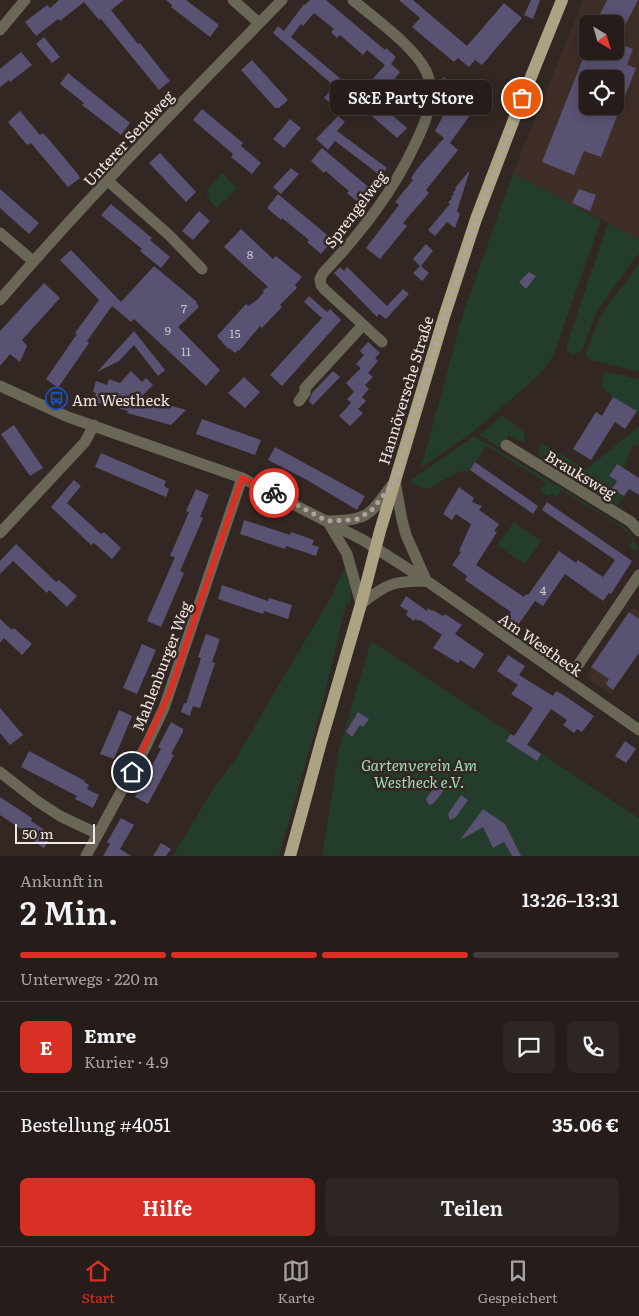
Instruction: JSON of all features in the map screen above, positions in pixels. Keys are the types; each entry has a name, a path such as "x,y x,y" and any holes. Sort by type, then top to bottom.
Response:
{"main road":[{"name":"Hannöversche Straße","path":"290,856 395,481 441,326 476,219 562,0"}],"street":[{"path":"0,30 25,0"},
{"path":"233,0 259,23"},
{"name":"Unterer Sendweg","path":"0,300 33,261 108,181 282,0"},
{"name":"Sprengelweg","path":"353,0 418,58 430,83 430,108 407,163 385,200 320,279 324,289 363,325"},
{"path":"108,181 169,235 202,269"},
{"path":"0,233 33,261"},
{"path":"299,401 305,393 305,388 363,325 382,342"},
{"name":"Am Westheck","path":"0,386 68,417 242,478 364,540 427,581 639,730"},
{"path":"0,532 85,442 94,425"},
{"name":"Brauksweg","path":"506,445 631,522 639,531"},
{"name":"Mahlenburger Weg","path":"86,856 146,746 164,708 242,478"},
{"path":"395,481 378,505 365,516 347,520 327,521 347,554 362,604 389,584 403,581 427,581"},
{"name":"Am Westheck","path":"395,481 406,536 427,581"},
{"path":"568,680 639,575"},
{"path":"0,772 37,801 60,816 98,834"}],"shaded area":[{"path":"583,0 639,0 639,239 513,173"},
{"path":"633,607 639,611 639,653 610,694 591,681 588,677 588,672"}],"green space":[{"path":"222,173 237,188 217,208 206,197 210,193 206,190"},
{"path":"513,173 601,220 553,357 537,377 474,431 421,468 463,314"},
{"path":"608,223 639,239 639,254 596,313 582,351 573,355 568,352 566,347"},
{"path":"639,264 639,370 636,371 590,360 586,353 600,316"},
{"path":"606,372 639,379 639,417 637,415 638,412 613,397 602,387 603,375"},
{"path":"502,416 524,432 525,442 509,435 500,448 479,435"},
{"path":"639,426 639,446 634,444 624,469 616,464 609,476 617,481 612,489 624,496 618,506 543,460 539,453 541,443 587,469"},
{"path":"474,436 628,530 637,545 637,553 629,547 633,541 627,531 561,490 557,497 553,494 547,496 540,491 545,482 487,446 470,470 458,472 429,488 421,488 410,481"},
{"path":"514,522 541,541 525,564 497,545"},
{"path":"345,566 348,582 351,582 350,603 346,603 322,706 279,856 173,856 214,787 233,763 332,595"},
{"name":"Gartenverein Am Westheck e.V.","path":"371,641 639,818 639,856 322,856 339,749"}],"building":[{"path":"59,0 124,0 111,10 170,81 159,90 101,19 99,20 84,2 60,21 58,19 36,36 25,22 47,5 50,8"},
{"path":"166,0 186,0 219,25 210,37 171,7 172,5"},
{"path":"310,0 326,0 385,50 386,48 396,57 391,64 400,72 376,101 407,128 397,138 343,91 332,104 324,98 334,86 273,33 278,26 284,31","holes":["314,13 334,29 331,32 337,38 340,35 363,55 367,50 385,65 363,90 358,85 354,90 291,37 301,24 303,26"]},
{"path":"399,0 413,0 467,46 504,3 522,18 482,65 475,60 469,67 458,58 454,62 412,27 420,18"},
{"path":"531,0 540,0 533,19 524,15"},
{"path":"607,0 638,0 624,27 624,15 600,14"},
{"path":"44,37 60,57 52,63 36,44"},
{"path":"624,46 633,49 627,65 636,68 624,99 624,70 579,70 579,115 618,115 601,157 584,151 574,175 542,162 582,60 624,60"},
{"path":"21,52 32,65 10,82 9,80 0,87 0,69"},
{"path":"252,60 288,100 279,108 275,108 241,70"},
{"path":"68,73 130,123 121,135 82,105 84,103 60,84"},
{"path":"444,77 478,104 450,143 458,150 426,190 429,193 403,223 407,226 380,259 366,248 399,205 395,202 413,180 411,178 417,169 444,138 435,131 454,96 439,84"},
{"path":"202,109 243,143 241,146 261,163 252,174 231,157 233,154 193,120"},
{"path":"20,111 40,135 42,133 46,136 80,178 68,187 31,143 27,145 8,122"},
{"path":"338,116 345,122 337,131 387,168 381,176 335,141 328,150 316,139"},
{"path":"290,119 301,128 284,148 273,139"},
{"path":"322,148 372,190 360,204 347,193 349,191 311,161"},
{"path":"160,153 196,192 186,202 149,163"},
{"path":"291,168 299,174 281,194 273,187"},
{"path":"470,170 457,211 460,214 455,228 447,222 435,236 428,230 450,204 448,203 454,194 455,188"},
{"path":"0,189 39,223 29,234 0,208"},
{"path":"579,189 596,195 590,211 572,203"},
{"path":"278,194 333,240 321,254 307,242 309,240 267,208"},
{"path":"111,204 152,238 150,240 170,257 161,268 140,251 142,249 101,215"},
{"path":"199,211 210,221 193,240 182,231"},
{"path":"241,229 273,259 276,256 302,277 295,285 297,288 280,305 282,307 262,328 260,326 239,351 235,353 228,349 217,336 246,304 248,306 257,300 264,292 262,291 268,287 224,247"},
{"path":"426,244 433,251 421,266 429,273 422,281 413,273 420,266 413,259"},
{"path":"71,250 121,302 154,266 197,302 199,307 178,327 220,370 206,386 134,319 131,322 112,306 87,341 89,343 58,388 46,379 77,334 75,333 99,300 60,260"},
{"path":"340,267 344,271 347,267 387,306 403,289 409,294 386,319 379,314 377,317 334,273"},
{"path":"529,272 536,276 526,289 519,282"},
{"path":"44,283 60,298 22,340 27,346 20,362 10,354 0,366 0,331"},
{"path":"309,296 327,312 330,309 341,320 282,386 270,375 322,318 304,302"},
{"path":"134,331 165,370 158,376 134,345 119,361 97,372"},
{"path":"368,342 380,353 375,358 378,361 368,373 373,377 365,385 369,389 362,397 366,401 358,409 363,413 350,426 339,416 351,403 347,399 354,392 346,383 361,368 356,364 364,355 360,351"},
{"path":"131,371 142,382 146,378 153,385 141,397 186,410 171,425 127,413 128,411 97,403 94,400 96,393 93,392 96,381 107,385 109,379 120,383"},
{"path":"333,371 340,377 313,405 309,401 312,393"},
{"path":"244,377 260,392 245,408 228,393"},
{"path":"613,397 637,411 625,429 615,422 591,460 573,449 596,412 602,416"},
{"path":"202,419 261,440 255,455 196,434"},
{"path":"14,425 43,468 30,476 1,434"},
{"path":"275,447 365,496 357,510 307,480 268,460"},
{"path":"101,453 166,481 164,486 169,489 166,497 95,467"},
{"path":"475,462 538,506 533,514 470,470"},
{"path":"617,464 639,478 639,495 629,489 624,496 612,489 617,481 609,476"},
{"path":"74,480 81,486 67,503 101,534 104,532 121,548 112,559 94,543 91,545 51,507"},
{"path":"459,487 474,498 472,502 482,506 479,510 499,524 494,531 497,532 476,565 524,597 526,594 528,595 559,551 576,563 578,560 603,577 615,560 542,510 547,502 632,561 611,594 609,593 603,601 565,574 543,606 535,601 518,625 508,618 511,612 465,580 467,576 452,565 461,552 459,551 471,524 456,514 452,520 443,514"},
{"path":"196,489 209,495 200,517 203,518 180,571 184,573 161,627 147,621 175,557 170,556 189,512 186,511"},
{"path":"244,520 290,535 291,532 314,540 312,545 319,547 316,556 286,546 285,549 240,534"},
{"path":"16,544 56,582 59,580 77,596 67,607 49,590 47,593 13,561 0,574 0,561"},
{"path":"222,585 268,601 269,598 292,605 288,619 264,611 263,614 218,599"},
{"path":"406,596 427,611 428,608 443,616 445,614 462,625 455,634 484,654 474,669 460,660 458,663 433,648 442,635 420,620 415,619 414,621 406,615 408,611 400,606"},
{"path":"629,612 639,619 639,653 613,690 606,684 609,679 591,667"},
{"path":"0,619 12,630 14,628 32,644 22,655 4,638 0,643"},
{"path":"206,634 220,639 212,662 215,663 200,708 193,706 190,716 181,712 184,703 186,704 201,658 198,657"},
{"path":"142,644 156,650 137,694 123,688"},
{"path":"508,655 525,666 519,675 553,696 556,691 562,694 594,716 582,732 577,729 574,733 563,725 567,720 551,709 527,745 541,754 537,761 506,741 511,734 514,736 533,708 511,694 518,685 497,671"},
{"path":"0,708 23,735 10,745 0,733"},
{"path":"119,710 132,716 114,759 100,754"},
{"path":"358,712 369,719 363,727 360,725 352,737 346,732"},
{"path":"171,722 183,729 183,732 171,754 174,755 148,804 135,797 161,749 158,747"},
{"path":"625,741 636,749 626,763 615,756"},
{"path":"29,751 85,781 89,785 87,789 99,795 93,808 75,799 77,796 21,767"},
{"path":"439,780 447,786 434,803 429,805 426,799"},
{"path":"461,795 468,800 456,817 450,820 448,814"},
{"path":"0,797 32,818 31,821 52,835 44,848 23,834 24,831 0,815"},
{"path":"483,809 505,824 521,856 512,856 504,842 493,848 483,827 460,840"},
{"path":"121,818 134,825 120,849 131,856 103,856 110,844 107,842"},
{"path":"161,843 171,849 166,856 153,856"}],"way so far":[{"path":"274,493 327,521 347,520 365,516 378,505 395,481 471,236 522,98"}],"place":[{"name":"S&E Party Store","path":"522,98"},
{"name":"Am Westheck","path":"56,399"}],"route":[{"path":"132,772 170,692 242,478 274,493"}]}
